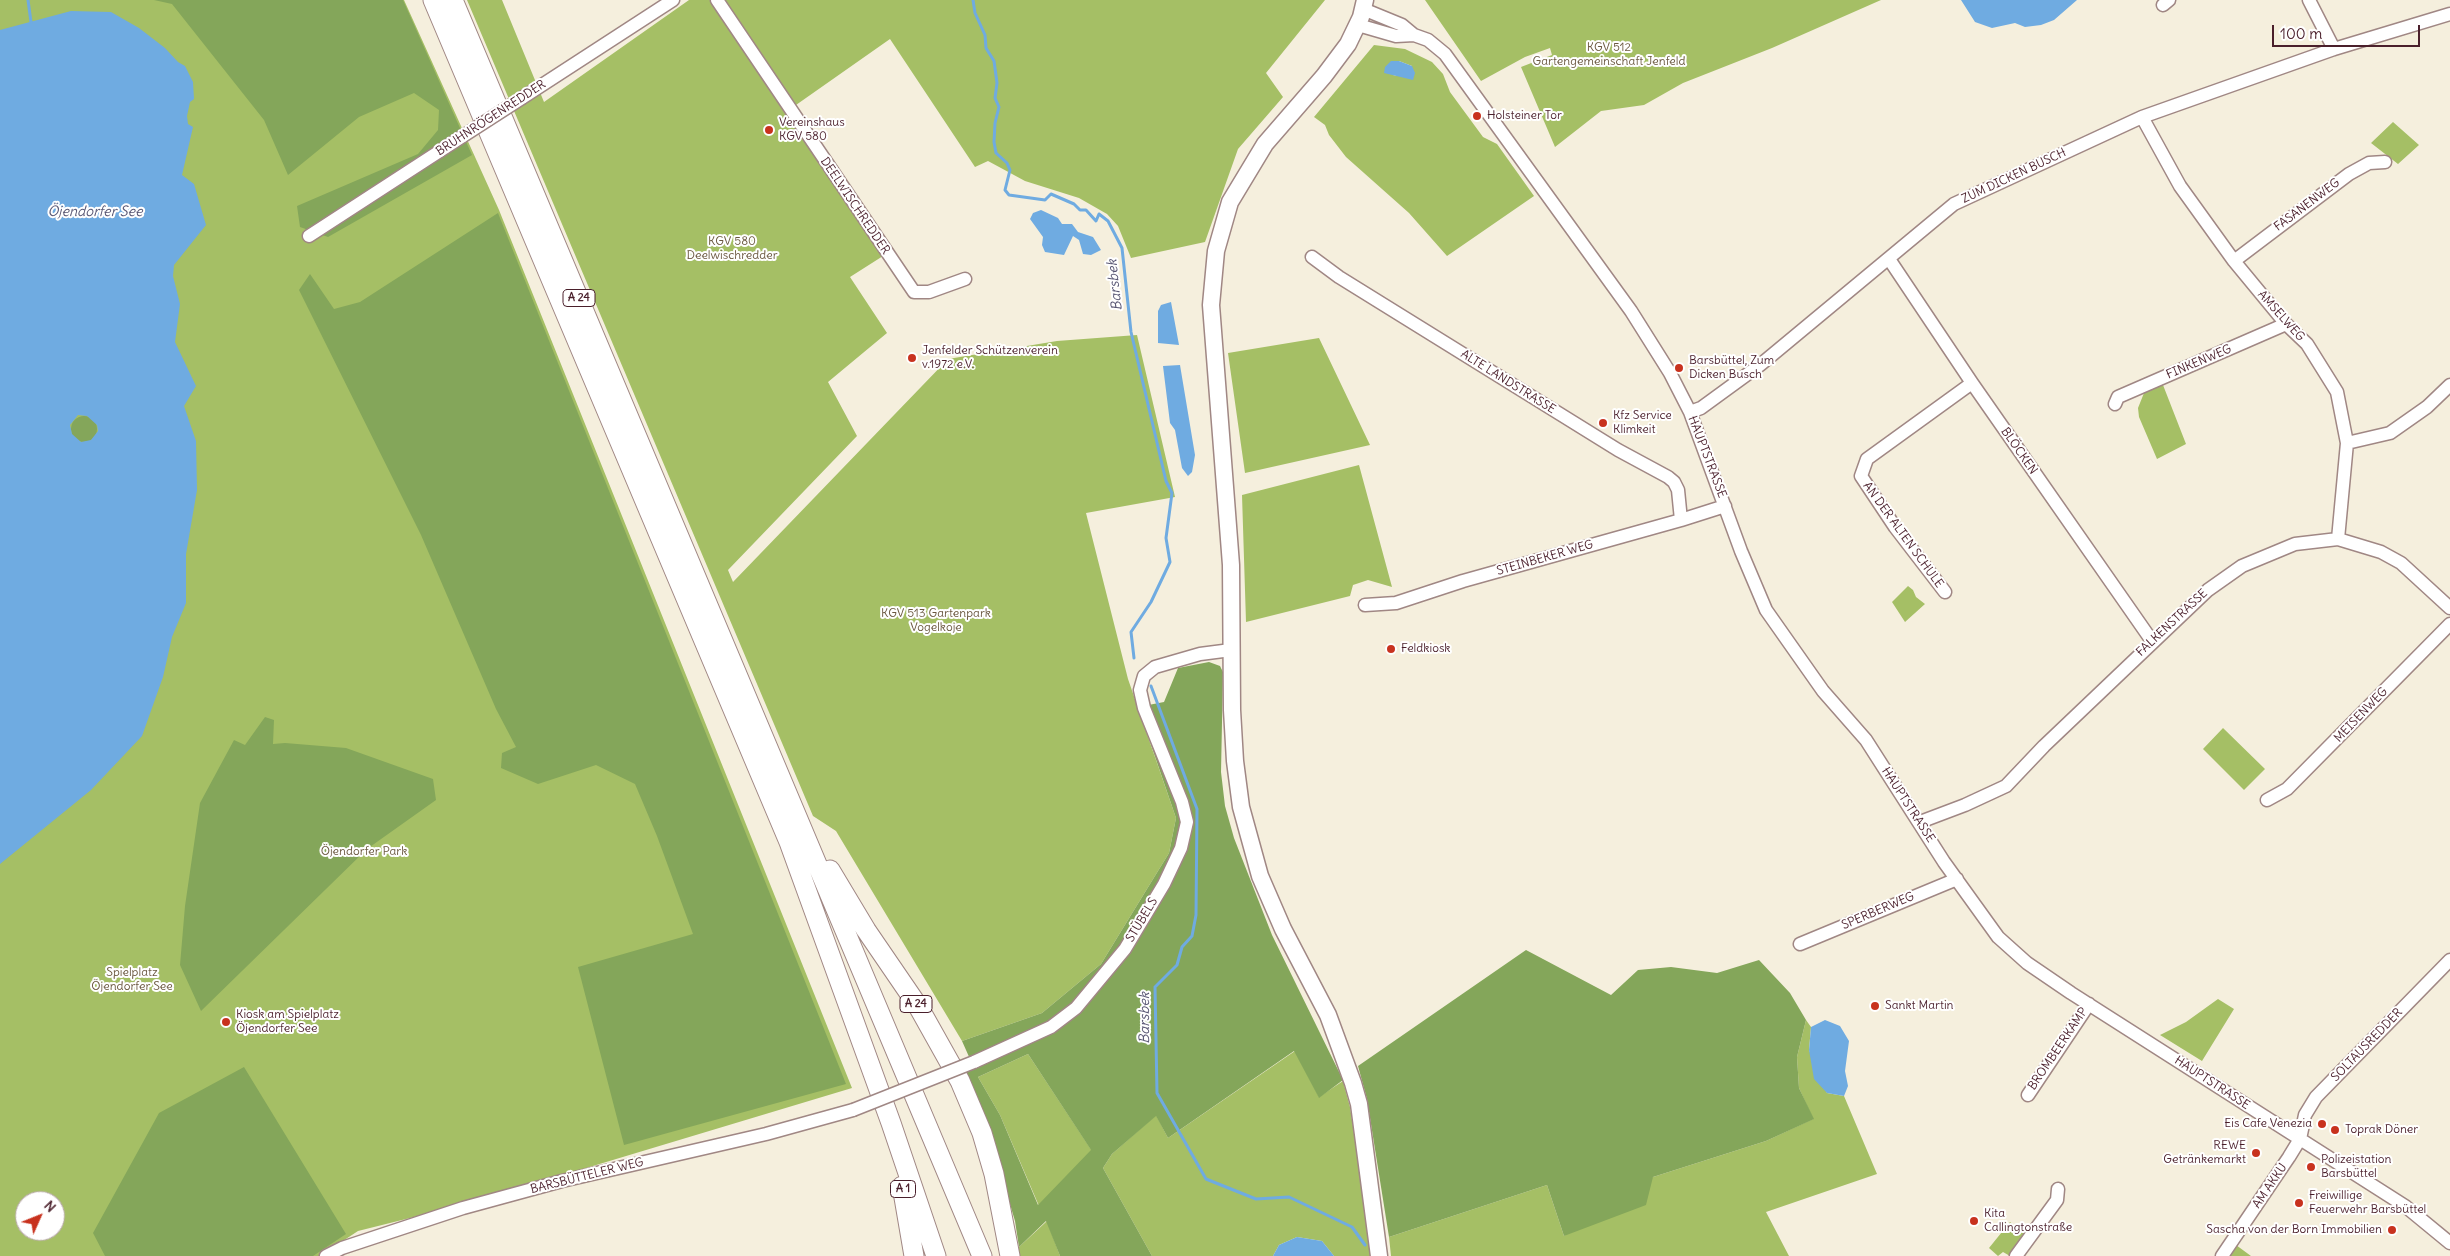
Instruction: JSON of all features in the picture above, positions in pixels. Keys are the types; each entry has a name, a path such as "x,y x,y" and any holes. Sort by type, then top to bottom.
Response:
{"highway":[{"name":"A 24","path":"433,0 789,842 891,1123 936,1256"},
{"name":"A 24","path":"453,0 982,1256"},
{"name":"A 24","path":"780,778 847,898 918,1006 960,1081 982,1134 1003,1213 1010,1252"},
{"name":"A 1","path":"891,1123 914,1256"}],"main road":[{"path":"1364,4 1358,25 1335,62 1265,144 1230,202 1216,251 1211,305 1231,565 1231,650 1235,760 1248,835 1269,899 1328,1015 1353,1083 1359,1104 1379,1256"}],"street":[{"name":"BRUHNRÖGENREDDER","path":"309,236 673,0"},
{"name":"DEELWISCHREDDER","path":"717,0 852,203 914,292 929,292 965,279"},
{"path":"2309,0 2334,49"},
{"name":"HAUPTSTRASSE","path":"1364,4 1402,25 1414,35 1428,40 1445,54 1631,311 1670,373 1690,412 1766,610 1823,691 1866,740 1985,921 2013,951 2089,1004 2405,1206 2450,1243"},
{"name":"ZUM DICKEN BUSCH","path":"1690,412 1701,408 1760,365 1954,204 2142,117 2334,49 2450,14"},
{"path":"1358,25 1396,36 1414,35"},
{"name":"AMSELWEG","path":"2142,117 2180,186 2234,260 2286,324 2307,344 2337,392 2346,443 2338,539"},
{"name":"FASANENWEG","path":"2234,260 2349,174 2369,162 2385,162"},
{"name":"ALTE LANDSTRASSE","path":"1312,257 1338,277 1594,436 1668,477 1674,482 1678,490 1681,520"},
{"name":"BLÖCKEN","path":"1889,259 1972,383 2152,641"},
{"name":"FINKENWEG","path":"2116,404 2118,397 2286,324"},
{"name":"AN DER ALTEN SCHULE","path":"1945,592 1895,527 1861,476 1867,459 1972,383"},
{"path":"2346,443 2390,433 2427,407 2450,386"},
{"name":"STEINBEKER WEG","path":"1365,605 1396,603 1463,581 1725,506"},
{"name":"FALKENSTRASSE","path":"1920,822 1964,806 2006,786 2044,746 2152,641 2208,590 2242,566 2295,544 2338,539 2382,552 2401,563 2450,608"},
{"name":"MEISENWEG","path":"2267,800 2287,789 2450,624"},
{"name":"STÜBELS","path":"853,1110 974,1062 1051,1027 1070,1013 1094,988 1125,949 1168,875 1181,848 1187,822 1182,802 1144,708 1140,690 1144,676 1155,668 1200,654 1231,650"},
{"name":"SPERBERWEG","path":"1800,944 1957,879"},
{"name":"SOLTAUSREDDER","path":"2300,1139 2306,1115 2316,1097 2450,960"},
{"name":"BROMBEERKAMP","path":"2028,1095 2089,1004"},
{"name":"BARSBÜTTELER WEG","path":"326,1256 342,1248 463,1208 562,1180 766,1134 853,1110"},
{"name":"AM AKKU","path":"2222,1256 2300,1139"},
{"path":"2016,1256 2057,1200 2058,1189"}],"green space":[{"name":"Öjendorfer Park","path":"0,0 404,0 499,210 852,1088 470,1203 358,1231 320,1256 0,1256"},
{"path":"154,0 403,0 472,155 328,237 300,227 297,206 418,154 438,130 439,110 414,93 359,117 288,175 264,120 172,4"},
{"path":"467,0 502,0 544,102 689,0 1325,0 1266,73 1283,97 1238,149 1205,242 1131,258 1118,226 1107,214 1079,198 1025,181 988,161 975,167 890,39 786,112 883,256 850,277 887,333 828,382 857,436 728,570 733,582 948,359 1057,341 1137,335 1175,497 1086,513 1128,679 1176,818 1169,853 1101,964 1042,1013 962,1041 836,831 813,816"},
{"name":"KGV 512 Gartengemeinschaft Jenfeld","path":"1425,0 1881,0 1772,48 1683,83 1644,105 1601,111 1555,147 1521,67 1552,55 1550,48 1525,57 1481,81"},
{"path":"1374,45 1405,49 1432,62 1443,74 1450,92 1483,137 1497,144 1534,196 1447,256 1409,213 1346,157 1329,135 1325,125 1314,117","holes":["1391,61 1399,61 1412,66 1397,76 1393,75"]},
{"path":"2393,122 2419,145 2398,164 2371,143"},
{"path":"498,213 846,1084 624,1145 578,967 693,934 657,836 635,784 596,765 538,784 501,768 502,753 516,747 496,709 421,535 299,290 310,274 334,309 360,302"},
{"path":"1319,338 1370,445 1245,473 1228,353"},
{"path":"2163,385 2186,444 2157,459 2139,417 2138,408 2144,393"},
{"path":"84,416 93,420 97,429 93,438 84,442 75,438 71,429 75,420"},
{"path":"1359,465 1392,587 1368,580 1353,585 1350,596 1246,622 1242,495"},
{"path":"1908,586 1913,590 1916,597 1925,604 1905,622 1892,602"},
{"path":"1209,662 1220,666 1223,672 1221,772 1225,806 1234,838 1272,935 1343,1080 1319,1098 1294,1051 1168,1138 1156,1116 1112,1154 1103,1168 1152,1256 1060,1256 1046,1221 1019,1247 1015,1221 989,1133 962,1072 974,1068 962,1041 1042,1013 1101,964 1169,853 1176,818 1138,707 1164,702 1178,668","holes":["1028,1054 1091,1150 1038,1205 1000,1115 978,1077"]},
{"path":"265,717 274,720 273,744 285,743 346,748 433,779 436,800 367,849 201,1011 180,965 185,906 200,803 234,740 245,745"},
{"path":"2223,728 2265,769 2244,790 2203,749"},
{"path":"1526,950 1611,995 1638,970 1671,967 1717,973 1759,960 1790,993 1806,1020 1797,1057 1799,1088 1814,1119 1766,1141 1653,1177 1646,1205 1564,1236 1547,1185 1389,1237 1367,1099 1358,1066"},
{"path":"2218,999 2234,1009 2202,1061 2160,1035 2186,1022"},
{"path":"1806,1020 1811,1027 1809,1050 1827,1093 1844,1096 1877,1174 1766,1212 1789,1256 1391,1256 1389,1237 1547,1185 1564,1236 1653,1177 1766,1141 1813,1119 1799,1088 1797,1057"},
{"path":"1295,1051 1319,1097 1343,1081 1350,1107 1373,1256 1334,1256 1322,1241 1297,1237 1279,1245 1273,1256 1152,1256 1103,1168 1112,1154 1156,1115 1168,1138"},
{"path":"1028,1054 1092,1151 1039,1206 1000,1115 978,1077"},
{"path":"244,1067 346,1234 313,1256 105,1256 93,1233 159,1113"},
{"path":"1047,1221 1060,1256 1019,1256 1019,1247"},
{"path":"2010,1222 2026,1234 2010,1256 2003,1252 1998,1256 1989,1248"},
{"path":"2236,1245 2251,1256 2229,1256"}],"water":[{"path":"1961,0 2077,0 2054,20 2041,25 2025,27 2015,23 1992,28 1975,22"},
{"name":"Öjendorfer See","path":"71,11 111,12 139,28 185,66 193,82 194,99 190,102 187,116 188,124 193,127 182,175 194,184 206,225 174,265 173,276 180,304 175,342 196,386 184,406 196,441 197,490 186,554 186,603 172,637 163,677 142,736 91,790 0,864 0,30","holes":["78,415 87,416 97,425 98,431 91,440 81,442 72,434 70,425"]},
{"path":"1391,61 1399,61 1412,66 1415,73 1413,80 1384,73 1385,67"},
{"path":"1041,210 1058,218 1062,224 1072,224 1078,232 1093,237 1101,250 1091,255 1083,254 1079,240 1073,236 1064,255 1045,252 1042,245 1043,237 1030,219 1033,213"},
{"path":"1171,302 1179,345 1158,343 1158,311 1161,305"},
{"path":"1180,365 1195,455 1192,472 1188,476 1182,468 1175,430 1170,423 1163,366"},
{"path":"1825,1020 1840,1026 1849,1041 1845,1071 1848,1086 1844,1096 1827,1093 1814,1079 1809,1050 1811,1027"},
{"path":"1297,1237 1322,1241 1334,1256 1273,1256 1279,1245"}],"waterway":[{"path":"28,0 31,22"},
{"name":"Barsbek","path":"973,0 975,13 985,35 986,48 994,61 997,83 995,98 999,107 995,123 994,142 996,153 1007,163 1010,170 1005,190 1009,195 1045,200 1051,194 1074,204 1080,210 1086,210 1096,221 1099,214 1108,221 1122,248 1131,332 1166,481 1172,493 1166,538 1170,562 1151,602 1131,632 1134,658"},
{"name":"Barsbek","path":"1151,686 1197,809 1196,915 1192,936 1182,947 1177,965 1155,987 1157,1093 1206,1179 1256,1199 1289,1197 1352,1227 1365,1245"}],"place":[{"name":"Holsteiner Tor","path":"1477,116"},
{"name":"Vereinshaus KGV 580","path":"769,130"},
{"name":"Jenfelder Schützenverein v.1972 e.V.","path":"912,358"},
{"name":"Barsbüttel, Zum Dicken Busch","path":"1679,368"},
{"name":"Kfz Service Klimkeit","path":"1603,423"},
{"name":"Feldkiosk","path":"1391,649"},
{"name":"Sankt Martin","path":"1875,1006"},
{"name":"Kiosk am Spielplatz Öjendorfer See","path":"226,1022"},
{"name":"Eis Cafe Venezia","path":"2322,1124"},
{"name":"Toprak Döner","path":"2335,1130"},
{"name":"REWE Getränkemarkt","path":"2256,1153"},
{"name":"Polizeistation Barsbüttel","path":"2311,1167"},
{"name":"Freiwillige Feuerwehr Barsbüttel","path":"2299,1203"},
{"name":"Kita Callingtonstraße","path":"1974,1221"},
{"name":"Sascha von der Born Immobilien","path":"2392,1230"}],"park label":[{"name":"KGV 580 Deelwischredder","path":"732,249"},
{"name":"KGV 513 Gartenpark Vogelkoje","path":"936,621"},
{"name":"Spielplatz Öjendorfer See","path":"132,980"}]}
